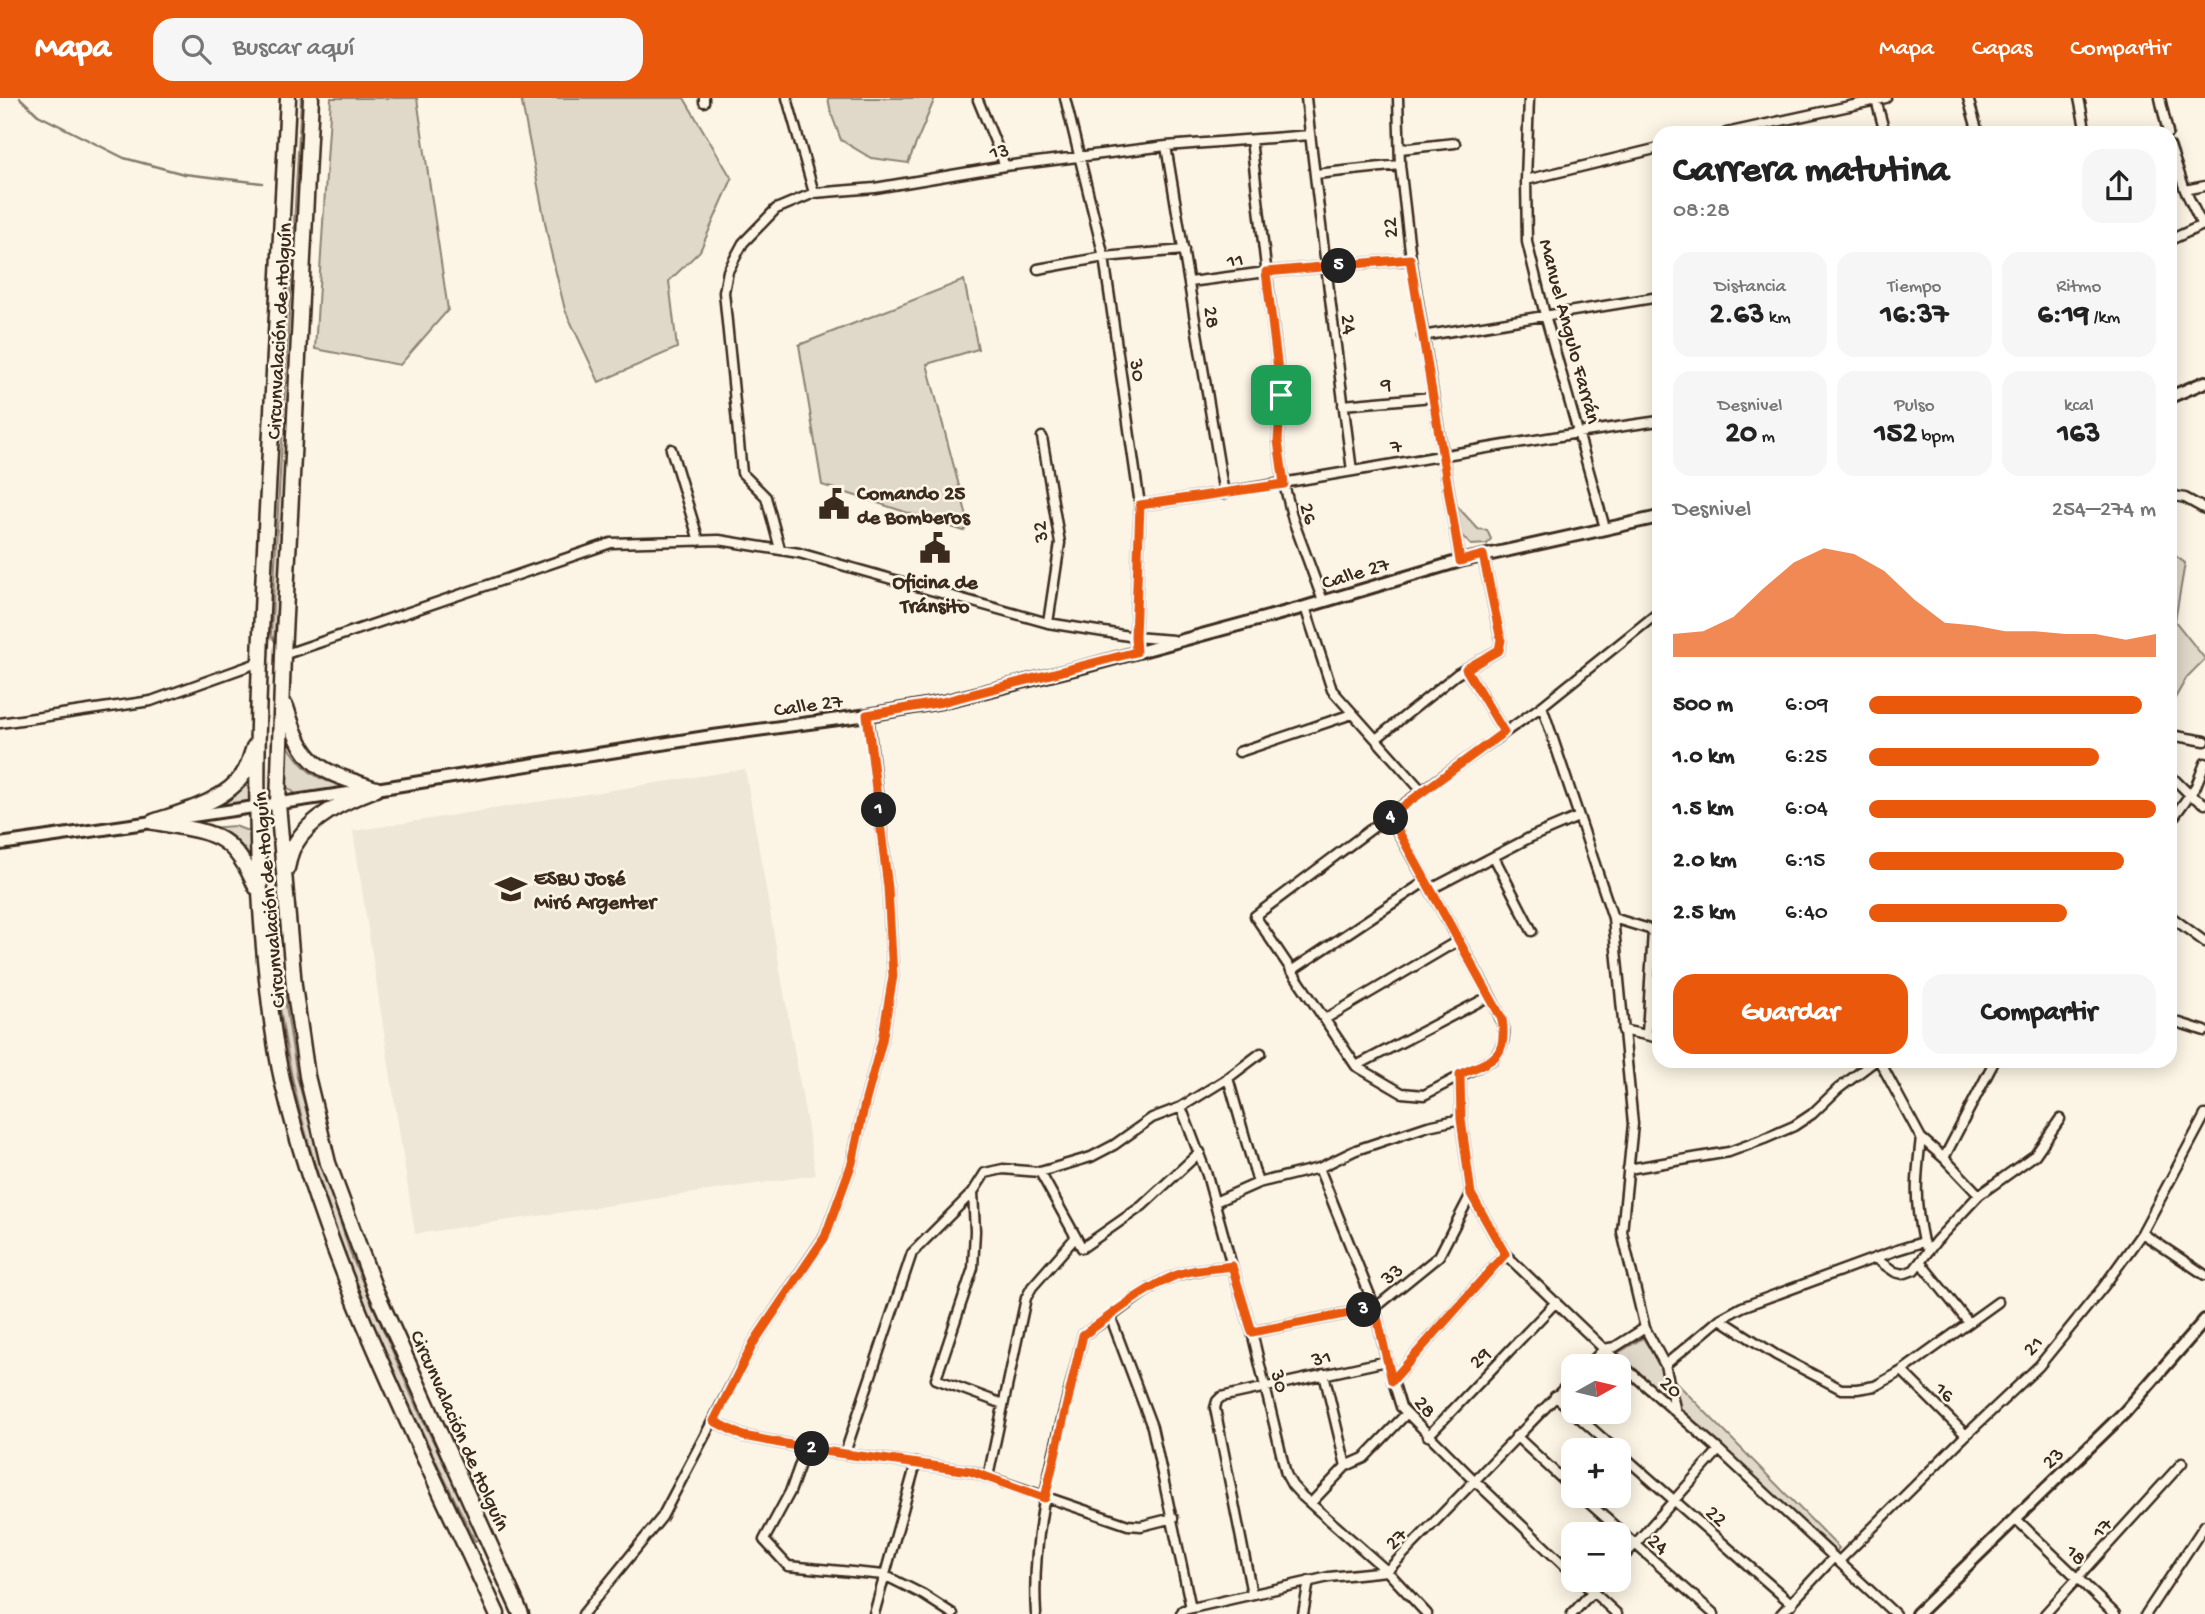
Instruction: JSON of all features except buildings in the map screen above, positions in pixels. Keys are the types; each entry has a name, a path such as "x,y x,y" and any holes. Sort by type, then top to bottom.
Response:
{"highway":[{"name":"Circunvalación de Holguín","path":"288,98 258,728 260,895 267,987 283,1080 307,1172 352,1296 497,1614"},
{"name":"Circunvalación de Holguín","path":"311,98 278,804 294,986 307,1076 328,1163 374,1287 521,1614"},
{"path":"282,694 294,733 308,757 320,769 376,789"},
{"path":"153,822 203,805 232,787 244,774 258,728"},
{"path":"284,883 292,848 306,829 343,802 376,789"},
{"path":"153,822 211,834 233,846 247,866 260,895"}],"main road":[{"path":"2177,394 2205,382"},
{"name":"Calle 27","path":"0,844 942,702 1180,641 1483,555 1652,518"},
{"name":"23","path":"1917,1614 2125,1412 2203,1327"}],"street":[{"path":"787,98 814,193"},
{"name":"30","path":"1065,98 1104,257 1140,505 1136,652"},
{"name":"24","path":"1306,98 1352,471"},
{"name":"22","path":"1398,98 1400,165 1410,259 1460,561"},
{"name":"Manuel Angulo Farrán","path":"1530,98 1526,180 1527,242 1605,528"},
{"path":"1758,126 1886,98"},
{"path":"1968,98 1976,126"},
{"path":"2079,98 2084,126"},
{"path":"2160,98 2166,126"},
{"path":"978,100 1005,166"},
{"path":"1876,100 1883,126"},
{"name":"13","path":"780,549 766,497 742,473 723,292 727,271 743,243 776,209 814,193 875,188 1005,166 1166,146 1310,135"},
{"name":"26","path":"1251,140 1281,395 1278,441 1284,484 1293,520 1323,601"},
{"path":"1400,149 1455,143"},
{"name":"28","path":"1166,146 1224,494"},
{"path":"1526,180 1652,150"},
{"path":"1316,174 1400,165"},
{"path":"2177,167 2185,190 2204,224 2177,237"},
{"path":"2185,190 2205,186"},
{"path":"1038,269 1104,257 1184,250"},
{"name":"11","path":"1190,282 1410,259"},
{"path":"1422,336 1652,298"},
{"name":"9","path":"1343,405 1432,397"},
{"name":"7","path":"1140,505 1224,494 1441,455 1652,422"},
{"name":"32","path":"1042,437 1060,543 1048,622"},
{"path":"671,449 699,541"},
{"path":"2177,496 2205,509"},
{"path":"283,655 611,543 719,540 780,549 1048,622 1135,637 1180,641"},
{"path":"1376,739 1457,674 1499,650 1501,640 1483,555"},
{"path":"1305,607 1332,690 1422,791"},
{"path":"1390,816 1502,1019 1505,1038 1501,1050 1493,1059 1424,1095 1402,1093 1356,1066 1255,916 1422,791 1542,706 1652,618"},
{"path":"0,723 150,701 260,662"},
{"path":"1466,669 1504,732"},
{"path":"1542,706 1613,918 1633,1124 1622,1232 1645,1328 1665,1365 1676,1412"},
{"path":"1239,752 1352,714"},
{"path":"583,1614 662,1517 754,1342 825,1237 852,1163 882,1041 893,976 888,888 867,715"},
{"path":"2177,736 2205,741"},
{"path":"2177,813 2190,795 2205,764"},
{"path":"2177,782 2190,795 2205,804"},
{"path":"1431,889 1531,837 1578,817"},
{"path":"1494,857 1532,931"},
{"path":"1291,971 1426,881"},
{"path":"1613,918 1652,930"},
{"path":"2177,921 2205,942"},
{"path":"1325,1019 1459,940"},
{"path":"1647,1034 1652,977"},
{"path":"1356,1066 1490,996"},
{"path":"2177,1022 2205,1031"},
{"path":"1623,1030 1652,1036"},
{"path":"845,1453 912,1253 973,1192 985,1172 1003,1169 1040,1172 1091,1157 1153,1118 1181,1107 1261,1053"},
{"path":"1628,1169 1729,1152 1774,1135 1812,1114 1838,1089 1866,1068"},
{"path":"1882,1068 1921,1138 1979,1195"},
{"path":"1944,1158 1991,1068"},
{"name":"20","path":"1460,1074 1461,1119 1471,1194 1505,1254 1604,1349 1719,1450 1895,1614"},
{"path":"1228,1077 1258,1183"},
{"name":"30","path":"1181,1107 1200,1152 1215,1202 1252,1332 1286,1474 1292,1485 1387,1571 1427,1614"},
{"name":"21","path":"1781,1614 2039,1366 2104,1286 2142,1233 2205,1115"},
{"path":"1215,1202 1258,1183 1319,1168 1356,1150 1429,1126 1461,1119"},
{"path":"1875,1259 1895,1272 1903,1274 1914,1270 1979,1195 2035,1155 2060,1119"},
{"path":"1921,1138 1915,1185 1916,1212 1923,1242 1929,1251"},
{"path":"1040,1172 1082,1248 1142,1206 1200,1152"},
{"name":"28","path":"1319,1168 1375,1308 1392,1381 1401,1407 1561,1563"},
{"path":"973,1192 973,1268 936,1379 1003,1404"},
{"name":"33","path":"1252,1332 1375,1308 1439,1256 1471,1194"},
{"path":"2142,1233 2205,1275"},
{"path":"988,1477 1026,1298 1032,1287 1075,1238"},
{"path":"1665,1365 1720,1319 1742,1307 1923,1242"},
{"path":"1392,1381 1505,1254"},
{"path":"1920,1262 1969,1323"},
{"path":"1036,1614 1035,1554 1045,1498 1083,1335 1143,1292 1173,1277 1195,1270 1232,1266"},
{"name":"29","path":"1428,1436 1556,1302"},
{"path":"1720,1319 1776,1355 1841,1389 1875,1386 1902,1371 1998,1303"},
{"path":"1113,1315 1112,1321 1152,1427 1173,1518 1185,1611"},
{"path":"1599,1354 1645,1328"},
{"name":"31","path":"1252,1594 1215,1408 1217,1401 1221,1397 1387,1361"},
{"name":"16","path":"1902,1371 1966,1435"},
{"path":"1324,1374 1346,1466"},
{"name":"27","path":"1185,1611 1309,1581 1387,1571 1561,1390"},
{"name":"22","path":"1555,1396 1603,1438"},
{"path":"1311,1503 1346,1466 1364,1458 1407,1413"},
{"path":"714,1421 743,1436 953,1468 988,1477 1133,1526 1173,1518"},
{"path":"1516,1436 1561,1478"},
{"path":"806,1447 790,1492 764,1540 788,1566 884,1576 922,1594 953,1614"},
{"path":"1631,1548 1719,1450"},
{"name":"22","path":"1631,1462 1792,1604"},
{"path":"874,1614 916,1463"},
{"name":"17","path":"2045,1614 2182,1463"},
{"name":"24","path":"1594,1508 1714,1614"},
{"name":"18","path":"2016,1519 2115,1614"},
{"path":"2146,1614 2205,1525"},
{"path":"1303,1614 1309,1581"},
{"path":"1573,1614 1592,1592 1618,1614"}],"shaded area":[{"path":"301,98 308,98 285,523 274,640 271,635"},
{"path":"331,98 417,98 448,310 400,365 315,349"},
{"path":"521,98 684,98 732,179 700,251 669,281 677,348 599,382 565,310"},
{"path":"828,98 935,98 908,163 871,158 841,140"},
{"path":"964,280 978,349 927,364 969,524 964,531 822,485 799,345"},
{"path":"1457,506 1478,529 1487,530 1491,539 1487,544 1471,545 1461,535 1454,507"},
{"path":"2177,557 2185,563 2177,609"},
{"path":"2177,624 2205,659 2187,677 2177,695"},
{"path":"285,741 311,773 350,787 297,795 282,783"},
{"path":"254,762 250,803 214,807 231,793"},
{"path":"745,769 816,1175 415,1234 353,831"},
{"path":"235,826 253,833 257,879 207,828"},
{"path":"272,954 278,954 297,1077 351,1255 417,1408 480,1538 475,1541 396,1375 327,1204 294,1086"},
{"path":"1643,1338 1661,1367 1839,1548 1836,1552 1631,1365 1631,1354 1618,1353"}],"waterway":[{"path":"20,98 38,115 124,158 184,174 262,183"}],"place":[{"name":"Comando 25 de Bomberos","path":"834,504"},
{"name":"Oficina de Tránsito","path":"935,548"},
{"name":"ESBU José Miró Argenter","path":"511,889"}],"route":[{"path":"1410,259 1460,561 1483,555 1501,640 1499,650 1466,669 1504,732 1390,816 1502,1019 1505,1038 1501,1050 1493,1059 1460,1074 1461,1119 1471,1194 1505,1254 1392,1381 1375,1308 1252,1332 1232,1266 1195,1270 1173,1277 1143,1292 1083,1335 1045,1498 970,1471 823,1451 743,1436 714,1421 754,1342 825,1237 852,1163 882,1041 893,976 888,888 867,715 942,702 1136,652 1140,505 1284,484 1278,441 1281,395 1266,272 1410,259"}]}
